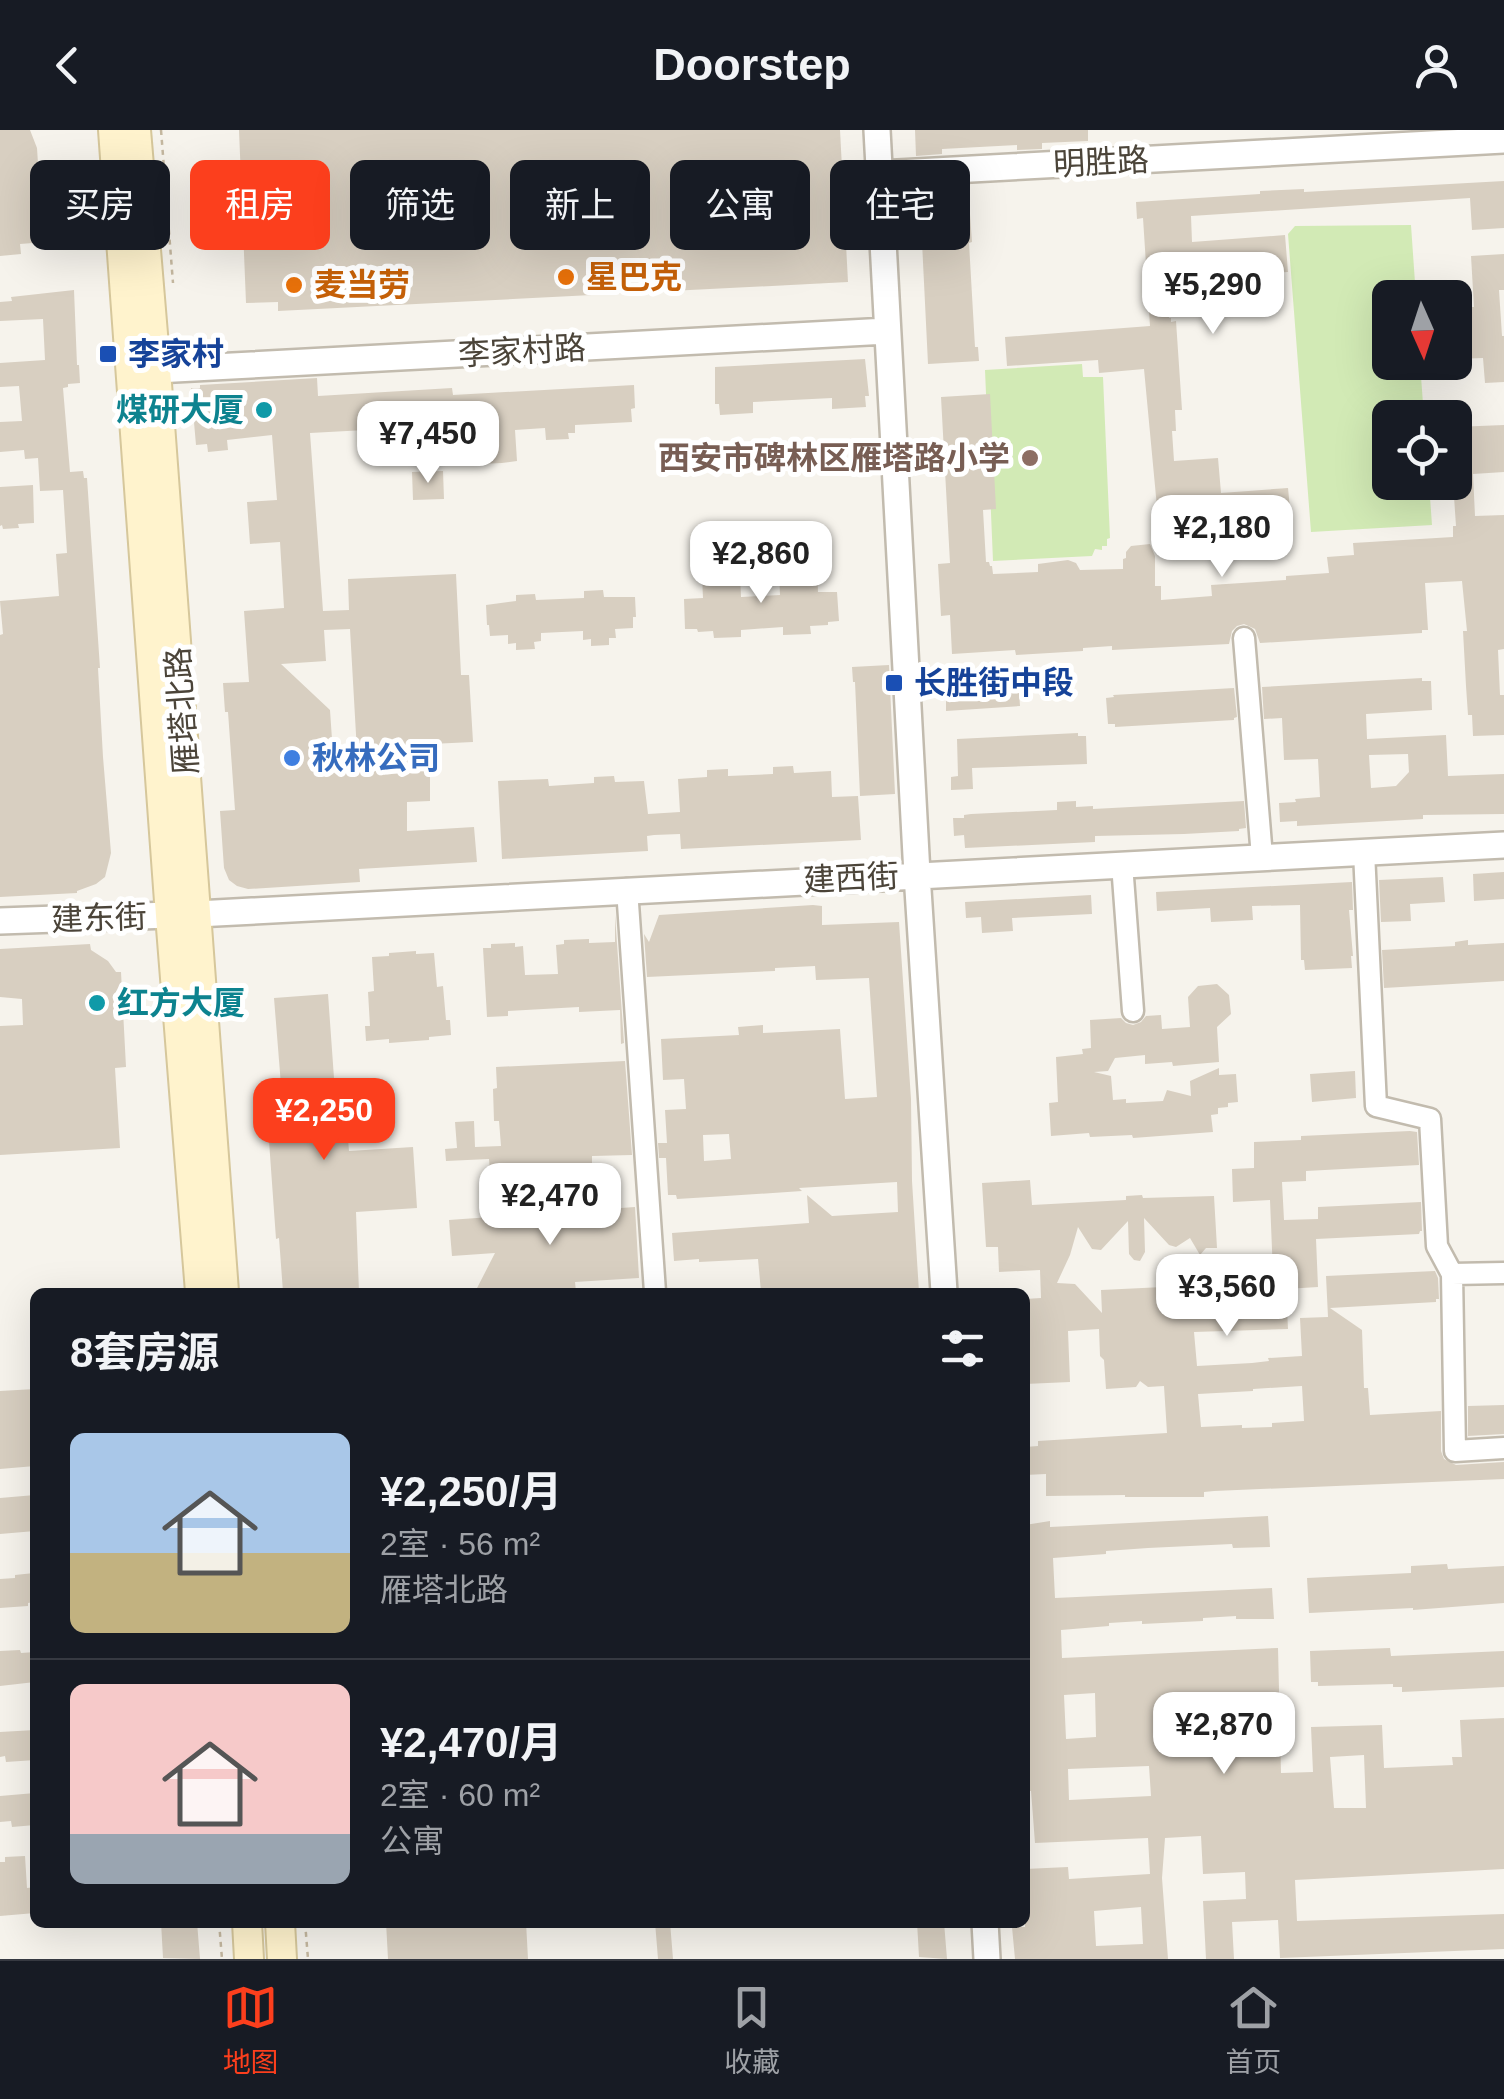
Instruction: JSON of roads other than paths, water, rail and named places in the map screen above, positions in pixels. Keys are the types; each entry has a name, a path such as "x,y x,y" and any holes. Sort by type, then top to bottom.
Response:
{"main road":[{"name":"雁塔北路","path":"113,130 184,914 224,1288"},
{"name":"雁塔北路","path":"136,130 156,370 200,1288"},
{"path":"247,1928 249,1959"},
{"path":"280,1928 282,1959"}],"street":[{"path":"877,130 878,160"},
{"name":"明胜路","path":"970,169 1504,140"},
{"path":"883,250 944,1288"},
{"name":"李家村路","path":"156,370 888,331"},
{"path":"1244,638 1262,857"},
{"name":"建西街","path":"184,914 1504,844"},
{"path":"1364,852 1376,1106 1430,1119 1436,1246 1452,1274 1455,1451 1504,1448"},
{"path":"1122,864 1132,1010"},
{"path":"627,889 655,1288"},
{"name":"建东街","path":"0,922 184,914"},
{"path":"1452,1274 1504,1272"},
{"path":"985,1928 987,1959"}],"place":[{"name":"星巴克","path":"566,277"},
{"name":"麦当劳","path":"294,285"},
{"name":"李家村","path":"108,354"},
{"name":"煤研大厦","path":"264,410"},
{"name":"西安市碑林区雁塔路小学","path":"1030,458"},
{"name":"长胜街中段","path":"894,683"},
{"name":"秋林公司","path":"292,758"},
{"name":"红方大厦","path":"97,1003"}]}
